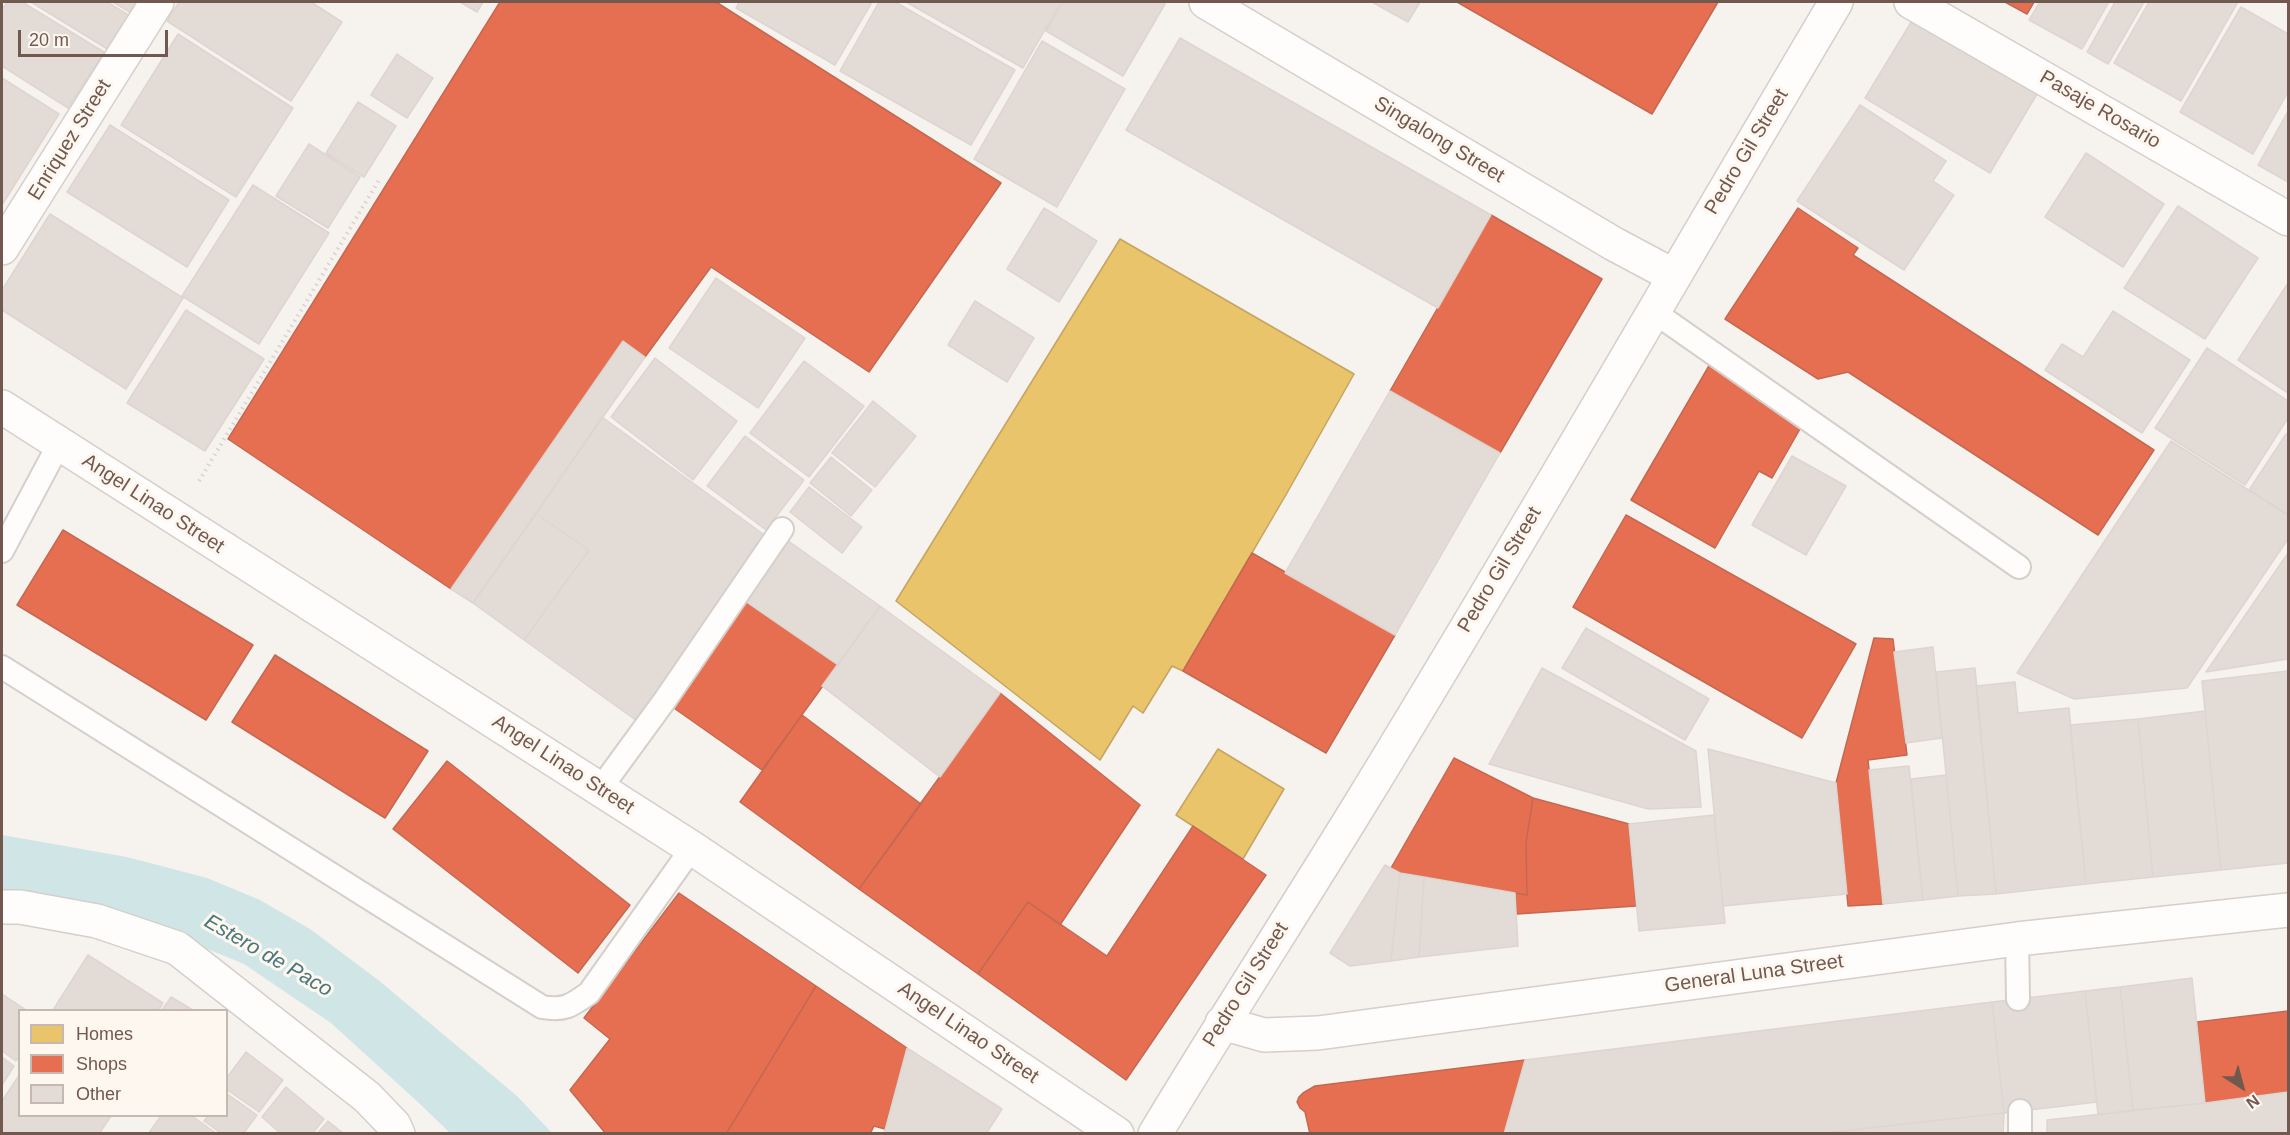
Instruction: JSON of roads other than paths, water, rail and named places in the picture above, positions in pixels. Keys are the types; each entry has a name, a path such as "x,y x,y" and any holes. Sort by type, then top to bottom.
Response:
{"main road":[{"name":"Enriquez Street","path":"2,248 157,2"},
{"name":"Pedro Gil Street","path":"1155,1134 1362,801 1836,2"},
{"name":"Pasaje Rosario","path":"1911,2 2289,219"},
{"name":"Singalong Street","path":"1213,3 1614,244 1674,276"},
{"name":"Angel Linao Street","path":"2,407 692,848 1118,1134"},
{"path":"2,907 20,907 97,921 177,948 368,1097 394,1125 398,1134"},
{"name":"General Luna Street","path":"1222,1023 1264,1035 1289,1036 1318,1033 2017,939 2289,910"}],"lane":[{"path":"1654,312 2019,567"},
{"path":"2,551 59,444"},
{"path":"600,789 665,700 782,529"},
{"path":"2,667 542,1007 559,1010 573,1005 589,993 692,848"},
{"path":"2017,939 2018,999"},
{"path":"2020,1111 2020,1134"}],"water":[{"name":"Estero de Paco","path":"2,835 127,857 207,878 260,900 310,929 377,979 517,1096 552,1133 450,1133 331,1023 244,964 149,925 2,899"}]}
